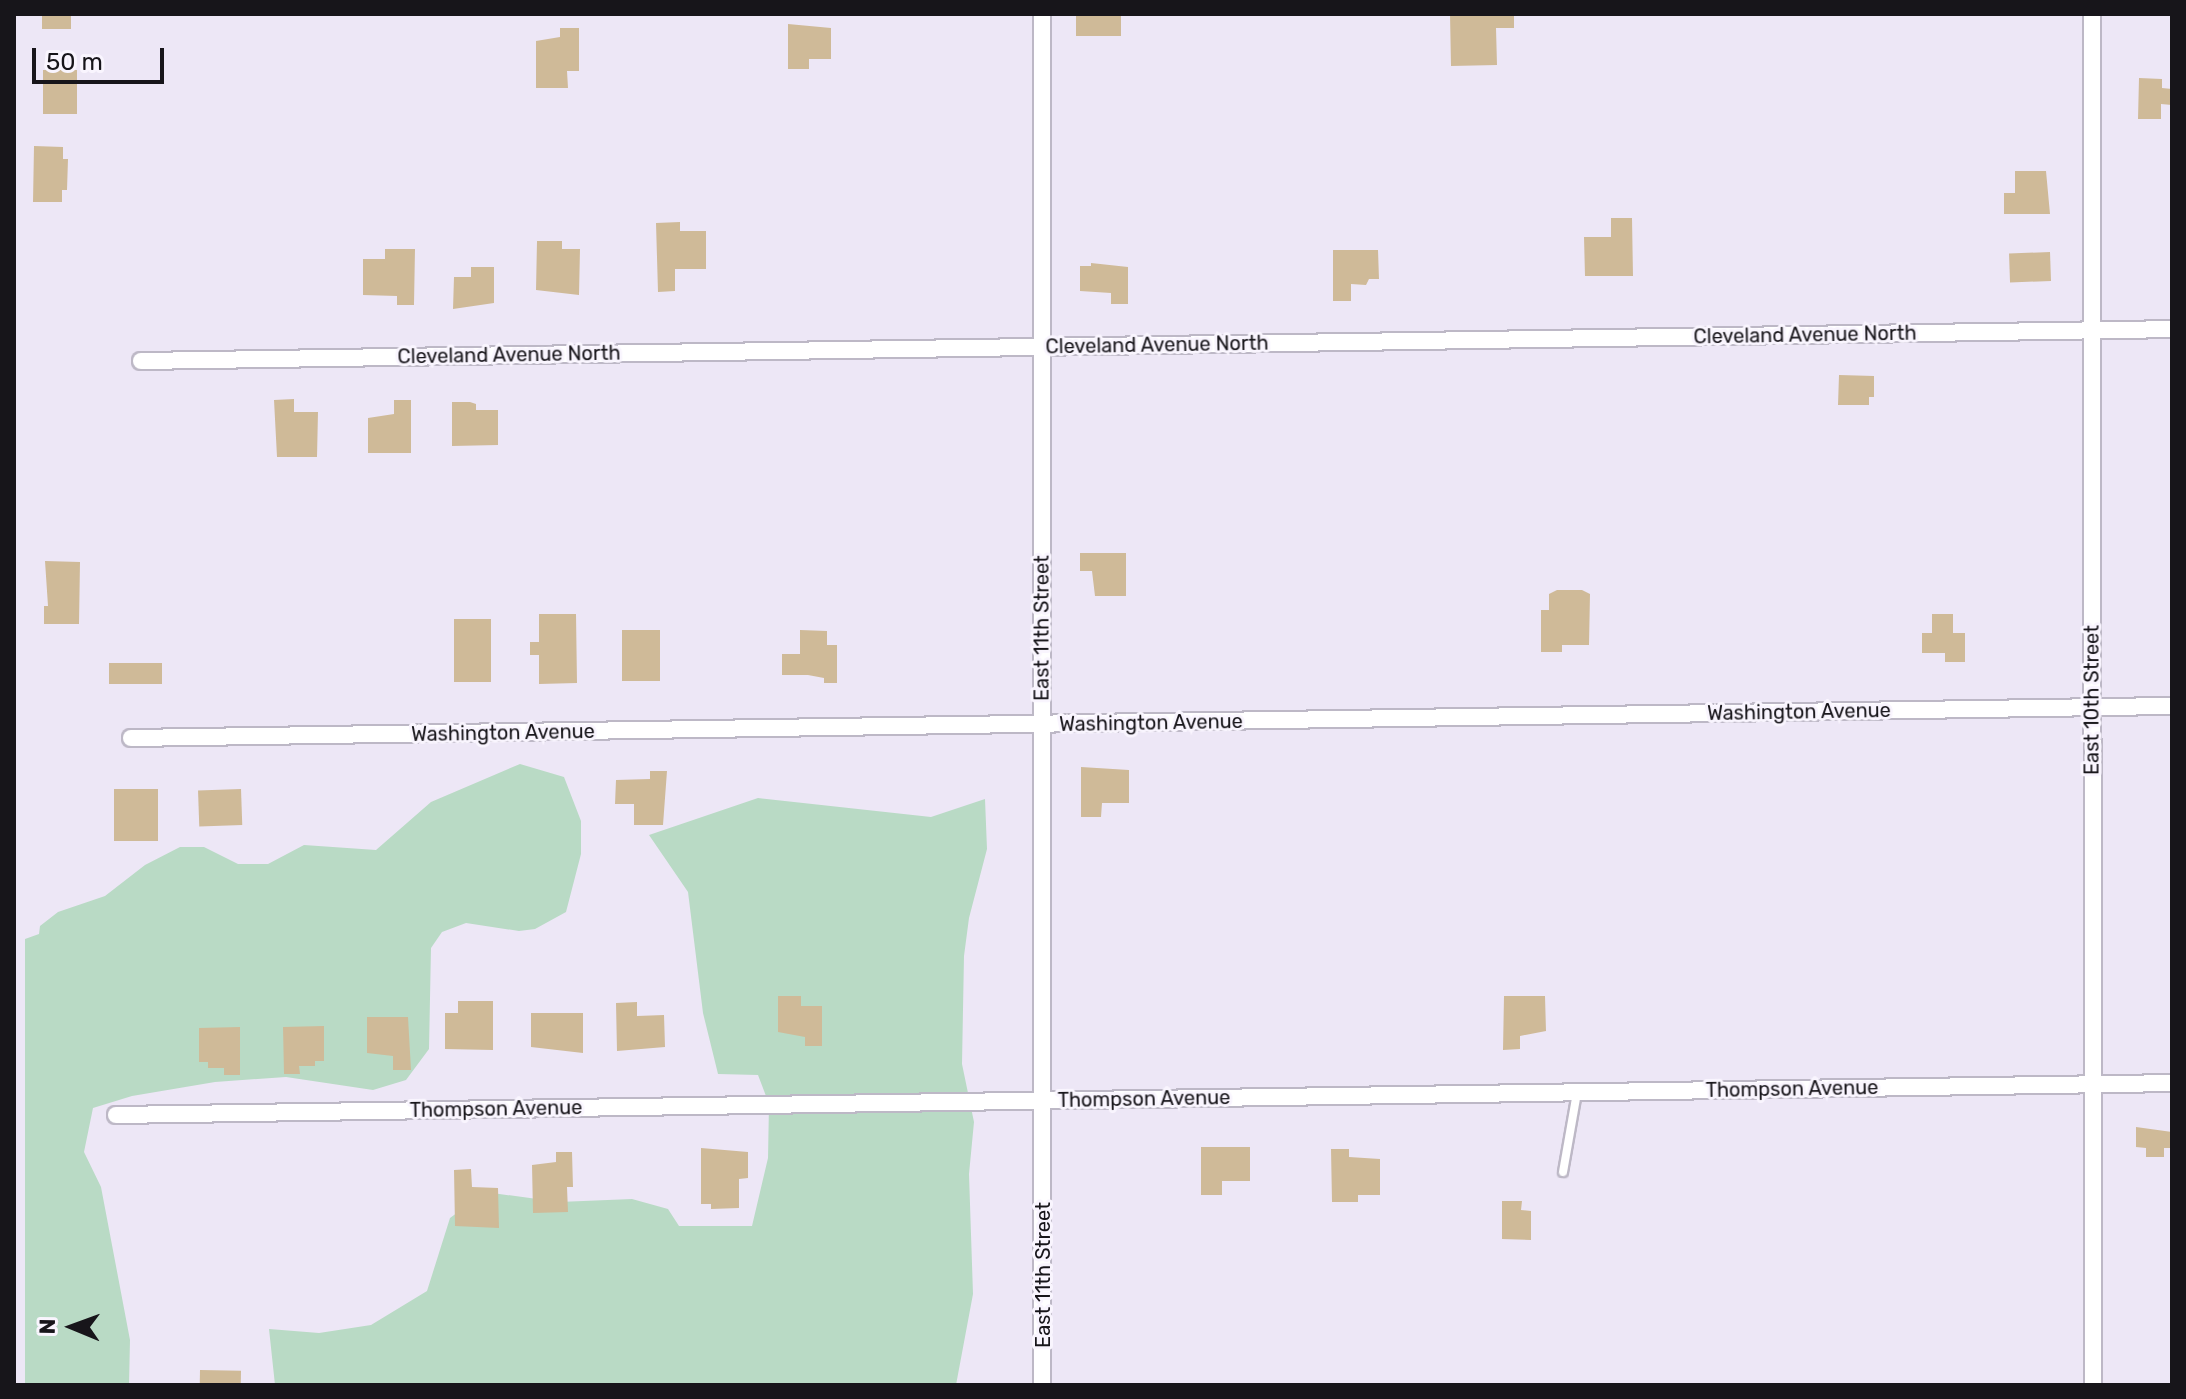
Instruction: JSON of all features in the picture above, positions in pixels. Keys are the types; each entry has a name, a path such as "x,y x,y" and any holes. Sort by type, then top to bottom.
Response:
{"street":[{"name":"East 11th Street","path":"1042,14 1042,1385"},
{"name":"East 10th Street","path":"2092,14 2093,1385"},
{"name":"Cleveland Avenue North","path":"141,361 2172,329"},
{"name":"Washington Avenue","path":"131,738 2172,706"},
{"name":"Thompson Avenue","path":"116,1115 2172,1083"}],"lane":[{"path":"1563,1172 1577,1092"}],"green space":[{"path":"520,764 564,777 581,821 581,854 566,912 535,929 519,931 466,923 442,932 431,948 429,1049 406,1080 373,1090 286,1077 215,1082 132,1096 93,1108 84,1152 101,1187 130,1340 129,1385 25,1385 25,939 39,934 40,926 58,912 105,896 145,865 180,847 204,847 238,864 268,864 304,845 376,850 431,802"},
{"path":"758,798 931,817 985,799 987,849 969,918 964,956 962,1064 974,1122 969,1174 973,1294 956,1385 275,1385 269,1329 319,1333 371,1325 427,1291 450,1218 485,1192 559,1202 632,1199 668,1209 679,1226 752,1226 768,1158 769,1104 758,1075 718,1074 703,1013 688,892 649,835"}],"building":[{"path":"42,14 71,14 71,29 42,29"},
{"path":"1076,14 1121,14 1121,36 1076,36"},
{"path":"1450,14 1514,14 1514,28 1496,28 1497,65 1451,66"},
{"path":"788,24 831,28 831,59 809,59 809,69 788,69"},
{"path":"560,28 579,28 579,71 567,71 568,88 536,88 536,41 560,37"},
{"path":"43,70 77,70 77,114 43,114"},
{"path":"2139,78 2162,79 2162,88 2172,89 2172,105 2161,104 2161,119 2138,119"},
{"path":"34,146 63,147 63,159 68,159 67,190 62,190 62,202 33,202"},
{"path":"2015,171 2046,171 2050,214 2004,214 2004,193 2015,193"},
{"path":"1611,218 1632,218 1633,276 1585,276 1584,237 1611,237"},
{"path":"680,222 680,231 706,231 706,269 675,269 675,291 658,292 656,223"},
{"path":"537,241 562,241 562,249 580,249 579,295 536,290"},
{"path":"385,249 415,249 414,305 397,305 397,296 363,295 363,259 385,259"},
{"path":"1333,250 1378,250 1379,279 1369,279 1366,285 1351,284 1351,301 1333,301"},
{"path":"2050,252 2051,281 2010,282 2009,253"},
{"path":"1091,263 1128,267 1128,304 1111,304 1111,293 1080,291 1080,266 1091,266"},
{"path":"471,267 494,267 494,303 453,309 454,277 471,277"},
{"path":"1839,375 1874,376 1874,397 1869,397 1869,405 1838,405"},
{"path":"294,399 294,412 318,412 317,457 277,457 274,400"},
{"path":"394,400 411,400 411,453 368,453 368,418 394,414"},
{"path":"452,402 476,404 476,410 498,410 498,445 452,446"},
{"path":"1080,553 1126,553 1126,596 1095,596 1092,571 1080,571"},
{"path":"45,561 80,562 79,624 44,624 44,606 48,606"},
{"path":"1557,590 1582,590 1590,594 1589,645 1562,645 1562,652 1541,652 1541,610 1549,610 1549,594"},
{"path":"539,614 576,614 577,683 539,684 539,655 530,655 530,642 539,642"},
{"path":"1932,614 1953,614 1953,633 1965,633 1965,662 1945,662 1945,653 1922,653 1922,633 1932,633"},
{"path":"454,619 491,619 491,682 454,682"},
{"path":"622,630 660,630 660,681 622,681"},
{"path":"800,630 827,631 827,645 837,645 837,683 824,683 824,678 808,675 782,675 782,654 800,654"},
{"path":"109,663 162,663 162,684 109,684"},
{"path":"1081,767 1129,770 1129,803 1102,803 1101,817 1081,817"},
{"path":"650,771 667,771 663,825 634,825 634,804 615,804 616,780 650,779"},
{"path":"114,789 158,789 158,841 114,841"},
{"path":"241,789 242,825 199,826 198,791"},
{"path":"778,996 801,996 801,1006 822,1006 822,1046 805,1046 805,1037 778,1032"},
{"path":"1504,996 1545,996 1546,1031 1520,1036 1520,1049 1503,1050"},
{"path":"458,1001 493,1001 493,1050 445,1049 445,1013 458,1013"},
{"path":"637,1002 637,1016 664,1015 665,1047 617,1051 616,1003"},
{"path":"531,1013 583,1013 583,1053 531,1047"},
{"path":"367,1017 408,1017 411,1070 393,1070 393,1056 367,1053"},
{"path":"324,1026 324,1061 315,1061 315,1066 299,1066 300,1074 284,1074 283,1027"},
{"path":"240,1027 240,1075 224,1075 224,1068 208,1068 208,1062 199,1062 199,1028"},
{"path":"2136,1127 2172,1132 2172,1148 2164,1148 2164,1157 2146,1157 2146,1148 2136,1147"},
{"path":"1201,1147 1250,1147 1250,1181 1222,1181 1222,1195 1201,1195"},
{"path":"701,1148 748,1152 748,1178 739,1179 739,1208 711,1209 711,1204 701,1204"},
{"path":"1331,1149 1349,1149 1349,1157 1380,1159 1380,1195 1358,1195 1358,1202 1332,1202"},
{"path":"556,1152 572,1152 573,1187 567,1187 568,1212 533,1213 532,1165 556,1162"},
{"path":"471,1169 472,1187 498,1188 499,1228 455,1226 454,1170"},
{"path":"1502,1201 1522,1201 1521,1210 1531,1211 1531,1240 1502,1239"},
{"path":"200,1370 241,1371 241,1385 200,1385"}]}
